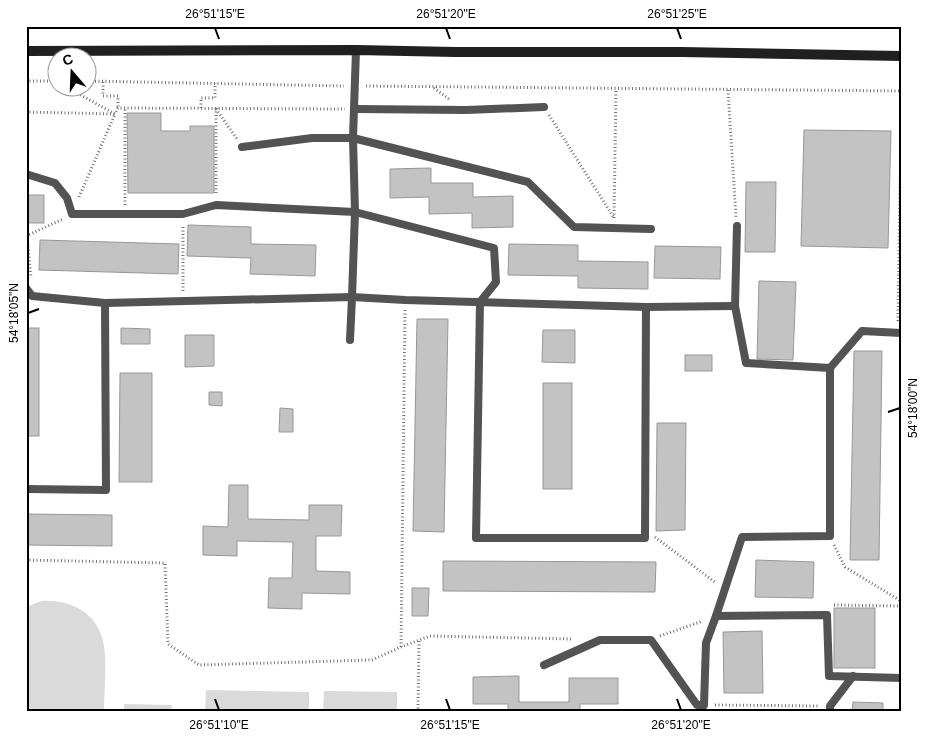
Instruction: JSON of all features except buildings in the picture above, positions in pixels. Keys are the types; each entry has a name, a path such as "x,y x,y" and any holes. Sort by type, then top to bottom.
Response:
{"main road":[{"path":"26,51 356,50 682,52 901,56"}],"lane":[{"path":"350,340 355,212 353,138 356,50"},
{"path":"355,110 544,108"},
{"path":"242,147 312,138 353,138 528,182 574,228 651,229"},
{"path":"26,174 55,183 67,198 72,214 183,214 216,205 355,212 494,248 496,282 480,302 476,538 645,538 646,307"},
{"path":"737,226 735,306 746,363 830,368"},
{"path":"26,288 32,296 105,303 352,297 646,307 735,306"},
{"path":"26,489 106,490 105,303"},
{"path":"544,665 600,640 650,640 698,705 704,704 706,643 742,538 830,536 830,368 862,331 899,333"},
{"path":"716,616 828,614 829,676 901,678"},
{"path":"830,709 853,676"}],"path":[{"path":"26,80 48,81"},
{"path":"98,82 901,91"},
{"path":"32,296 27,236 72,214 118,108 118,96 103,96 103,82"},
{"path":"201,108 201,98 215,98 215,83"},
{"path":"544,108 614,219 616,89"},
{"path":"728,90 737,226"},
{"path":"86,98 115,114"},
{"path":"118,108 355,110"},
{"path":"125,108 125,214"},
{"path":"216,108 242,147"},
{"path":"216,108 216,205"},
{"path":"26,112 115,114"},
{"path":"899,333 901,127"},
{"path":"183,214 183,301"},
{"path":"401,646 405,300"},
{"path":"645,529 724,589"},
{"path":"830,536 845,566 901,601"},
{"path":"26,560 165,563 168,644 199,665 372,660 401,646 430,636 600,640"},
{"path":"828,614 828,605 901,606"},
{"path":"650,640 716,616"},
{"path":"418,712 419,640"},
{"path":"704,704 830,709"}],"shaded area":[{"path":"41,601 52,601 73,606 82,610 96,625 101,635 105,654 104,712 26,712 26,607"},
{"path":"206,690 309,692 309,712 205,712"},
{"path":"324,691 397,692 397,712 323,712"},
{"path":"124,704 172,705 171,712 124,712"}]}
